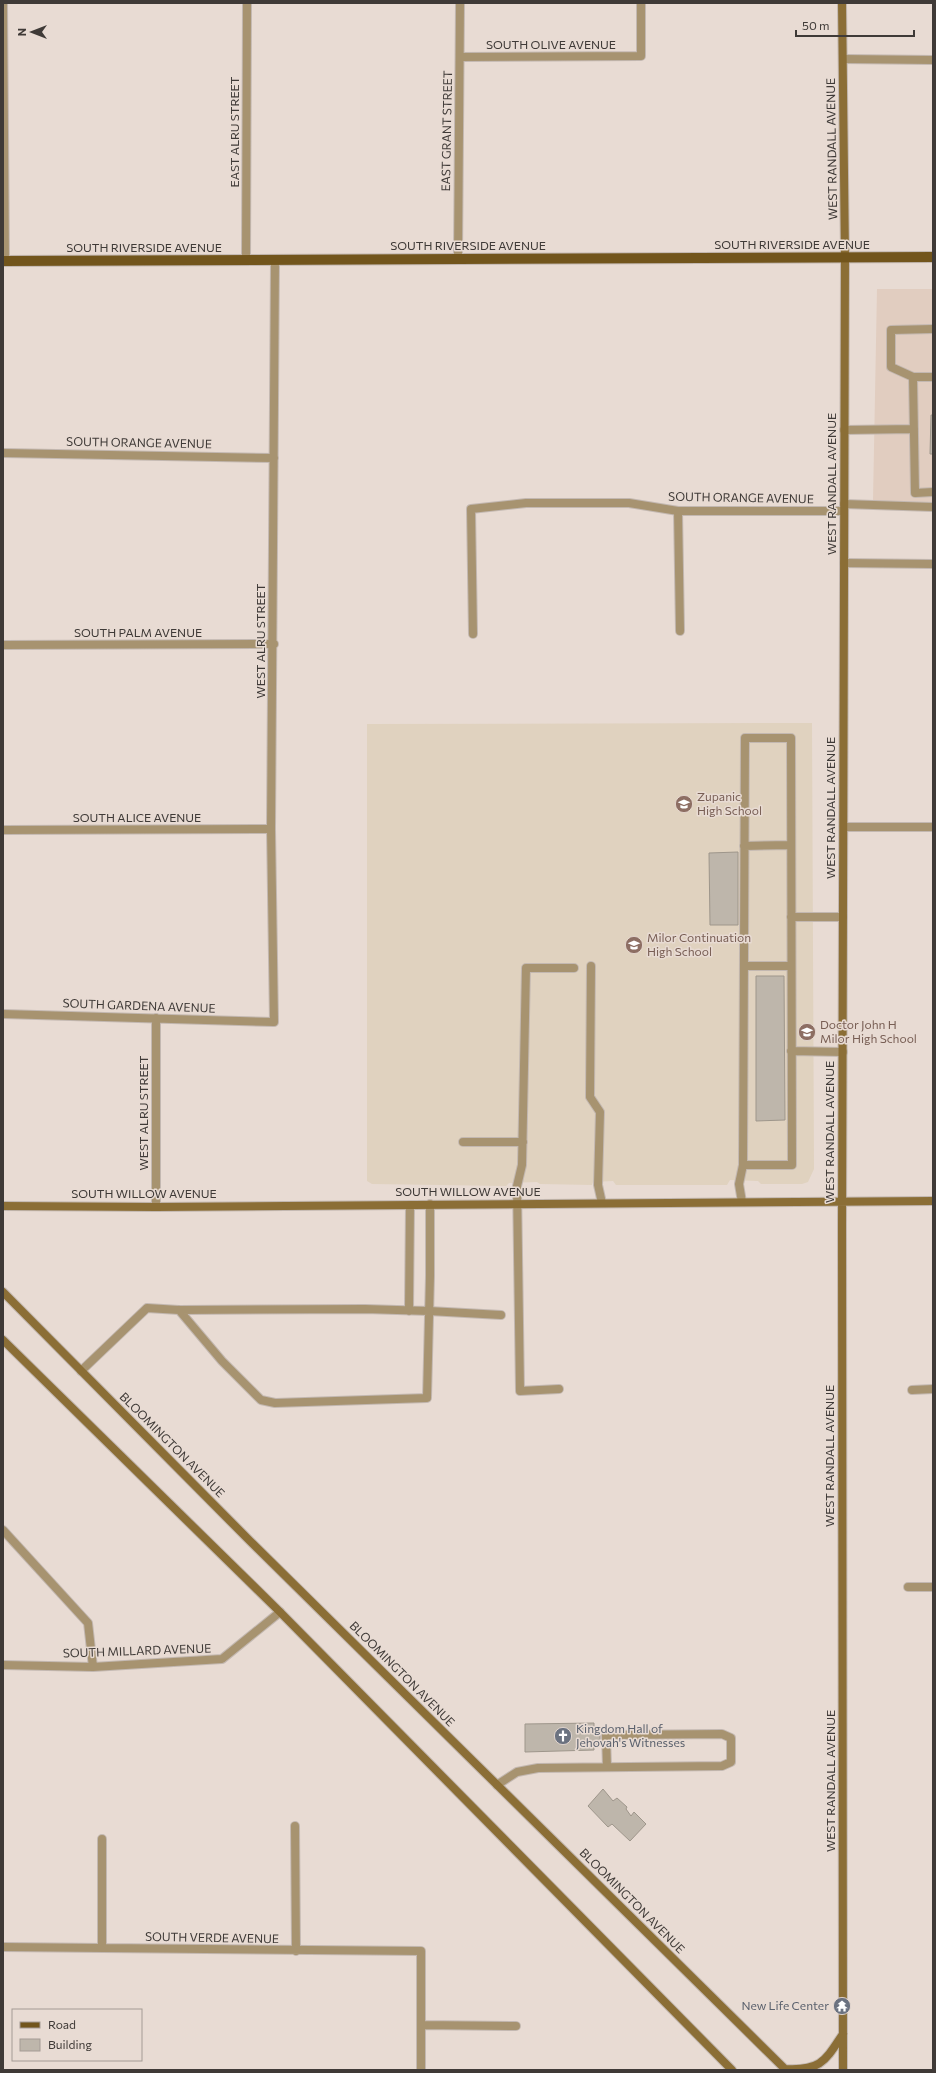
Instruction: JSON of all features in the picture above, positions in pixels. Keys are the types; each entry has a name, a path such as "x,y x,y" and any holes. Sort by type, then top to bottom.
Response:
{"main road":[{"name":"SOUTH RIVERSIDE AVENUE","path":"4,262 933,257"}],"street":[{"path":"3,3 4,262"},
{"name":"EAST ALRU STREET","path":"246,260 247,3"},
{"name":"EAST GRANT STREET","path":"458,259 460,3"},
{"name":"SOUTH OLIVE AVENUE","path":"460,57 641,56 642,3"},
{"name":"WEST RANDALL AVENUE","path":"842,3 845,257 842,1201 843,2070"},
{"path":"843,59 933,60"},
{"name":"WEST ALRU STREET","path":"274,1022 271,829 274,644 275,260"},
{"path":"933,329 891,330 891,367 913,377 933,377"},
{"path":"913,377 915,492 933,492"},
{"path":"844,430 914,429"},
{"name":"SOUTH ORANGE AVENUE","path":"3,453 274,458"},
{"name":"SOUTH ORANGE AVENUE","path":"473,634 471,509 526,503 622,503 678,511 933,507"},
{"path":"678,511 680,631"},
{"path":"844,563 933,564"},
{"name":"SOUTH PALM AVENUE","path":"3,645 274,644"},
{"path":"742,1165 792,1165 791,738 745,738 742,1165 739,1184 742,1202"},
{"path":"844,827 933,827"},
{"name":"SOUTH ALICE AVENUE","path":"3,830 271,829"},
{"path":"744,846 791,845"},
{"path":"791,917 843,918"},
{"path":"591,966 590,1096 600,1112 598,1185 602,1203"},
{"path":"744,966 791,966"},
{"path":"559,1389 520,1391 518,1204 516,1186 522,1165 526,968 574,968"},
{"name":"SOUTH GARDENA AVENUE","path":"3,1014 274,1022"},
{"name":"WEST ALRU STREET","path":"156,1018 156,1207"},
{"path":"791,1051 843,1052"},
{"path":"463,1142 523,1142"},
{"name":"SOUTH WILLOW AVENUE","path":"3,1206 156,1207 933,1201"},
{"path":"178,1310 222,1361 261,1400 275,1403 427,1398 430,1204"},
{"path":"409,1311 410,1205"},
{"name":"BLOOMINGTON AVENUE","path":"3,1292 250,1542 786,2069"},
{"path":"81,1371 147,1308 178,1310 429,1311 501,1314"},
{"path":"3,1340 280,1612 732,2070"},
{"path":"912,1390 933,1389"},
{"path":"3,1530 88,1623 93,1667"},
{"path":"908,1587 933,1586"},
{"name":"SOUTH MILLARD AVENUE","path":"3,1665 93,1667 222,1659 280,1612"},
{"path":"497,1785 517,1772 538,1768 722,1766 731,1762 731,1738 722,1734 606,1735 607,1767"},
{"path":"295,1826 296,1951"},
{"path":"102,1839 102,1948"},
{"name":"SOUTH VERDE AVENUE","path":"3,1947 421,1951 421,2025"},
{"path":"421,2070 421,2025 516,2026"},
{"path":"786,2069 798,2069 812,2066 826,2060 844,2033"}],"shaded area":[{"path":"877,289 933,289 933,502 873,501"},
{"path":"812,723 814,1169 808,1182 802,1184 761,1184 758,1181 730,1180 727,1185 616,1185 613,1181 593,1182 592,1185 540,1184 537,1182 509,1183 506,1186 372,1184 367,1181 367,724"}],"building":[{"path":"931,415 933,415 933,454 930,454"},
{"path":"738,852 738,925 710,925 709,853"},
{"path":"756,976 784,976 785,1120 756,1121"},
{"name":"Kingdom Hall of Jehovah's Witnesses","path":"594,1723 594,1729 600,1729 600,1744 594,1744 594,1750 525,1752 525,1724"},
{"path":"603,1789 613,1801 617,1798 627,1807 626,1809 631,1816 634,1812 646,1824 630,1841 612,1824 608,1827 588,1806"}],"place":[{"name":"Zupanic High School","path":"684,804"},
{"name":"Milor Continuation High School","path":"634,945"},
{"name":"Doctor John H Milor High School","path":"807,1032"},
{"name":"Kingdom Hall of Jehovah's Witnesses","path":"563,1736"},
{"name":"New Life Center","path":"842,2006"}]}
